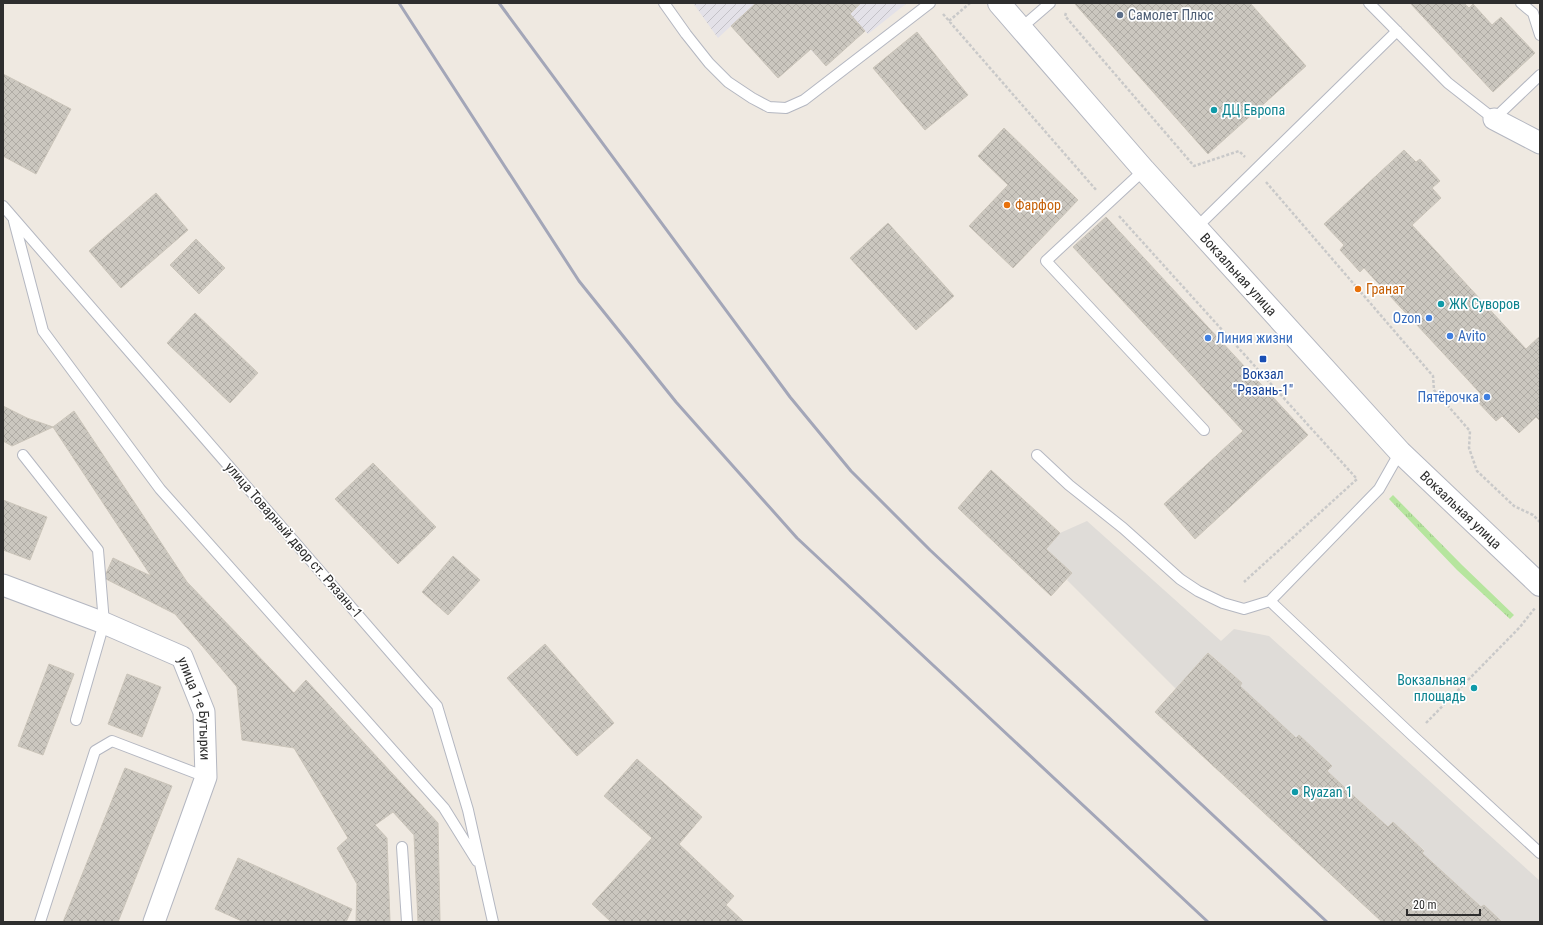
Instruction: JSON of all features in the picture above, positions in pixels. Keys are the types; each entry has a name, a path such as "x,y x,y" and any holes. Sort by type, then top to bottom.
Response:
{"main road":[{"name":"Вокзальная улица","path":"999,3 1144,170 1400,452 1540,585"}],"street":[{"path":"1494,119 1540,144"},
{"name":"улица 1-е Бутырки","path":"3,585 104,623 182,657 204,712 206,777 154,922"}],"lane":[{"path":"664,3 709,63 728,82 768,107 786,108 804,100 930,3"},
{"path":"1021,28 1050,3"},
{"path":"1369,3 1448,83 1494,119 1540,74"},
{"path":"1521,3 1536,11 1540,35"},
{"path":"1196,228 1397,31"},
{"path":"1144,170 1046,260 1204,430"},
{"name":"улица Товарный двор ст. Рязань-1","path":"3,206 437,706 468,810 493,922"},
{"path":"13,218 43,331 160,489 444,808 481,867"},
{"path":"1037,455 1069,485 1124,528 1180,580 1198,591 1244,609 1270,601 1379,489 1400,452"},
{"path":"23,455 98,550 104,623 76,720"},
{"path":"1270,601 1540,853"},
{"path":"40,922 95,751 112,741 206,777"},
{"path":"402,847 406,922"}],"path":[{"path":"949,21 970,3"},
{"path":"1067,9 1065,16 1194,166 1239,151 1433,376 1434,390 1470,431 1469,448 1477,471 1514,506 1533,515 1540,522"},
{"path":"941,12 1108,204 1357,479 1244,582"},
{"path":"1413,736 1520,627 1536,606"}],"shaded area":[{"path":"693,3 907,3 868,34 865,31 826,66 810,49 778,78 731,26 718,38"},
{"path":"1087,521 1221,641 1234,629 1269,636 1540,881 1540,922 1502,922 1484,905 1481,907 1422,853 1424,850 1393,822 1388,827 1327,771 1331,766 1299,736 1296,738 1240,686 1242,683 1209,653 1176,689 1067,580 1072,573 1046,549 1060,533"}],"green space":[{"path":"1393,495 1514,615 1510,619 1457,570 1389,499"}],"building":[{"path":"756,3 861,3 850,14 865,31 826,66 811,49 778,78 731,26"},
{"name":"ДЦ Европа","path":"1250,3 1306,66 1208,154 1075,4"},
{"path":"1410,3 1464,3 1469,8 1473,4 1492,25 1501,17 1535,53 1493,92"},
{"path":"917,32 968,95 925,130 873,68"},
{"path":"3,74 71,109 36,174 3,156"},
{"path":"1004,128 1078,200 1013,268 969,226 1008,185 978,156"},
{"name":"ЖК Суворов","path":"1404,150 1416,162 1420,159 1440,181 1432,188 1441,198 1412,225 1526,349 1540,336 1540,421 1536,417 1519,433 1502,416 1496,421 1475,399 1481,394 1364,268 1360,272 1340,250 1344,245 1324,224"},
{"path":"156,193 188,230 121,288 89,251"},
{"path":"1106,217 1308,435 1195,539 1164,504 1243,431 1073,247"},
{"path":"888,223 954,296 916,330 850,258"},
{"path":"196,239 225,268 199,294 170,265"},
{"path":"195,313 258,373 230,403 167,343"},
{"path":"3,406 27,418 53,427 12,446 3,441"},
{"path":"74,411 187,582 294,693 306,680 438,823 440,922 418,922 414,835 393,812 375,825 387,838 390,922 356,922 357,884 337,848 348,838 294,748 242,740 237,687 175,614 104,578 113,558 151,576 53,427"},
{"path":"373,463 436,527 398,564 335,499"},
{"path":"991,470 1060,533 1046,549 1072,573 1051,596 958,508"},
{"path":"3,500 47,517 30,560 3,550"},
{"path":"453,556 480,580 448,615 422,592"},
{"path":"545,644 614,723 577,756 507,678"},
{"name":"Ryazan 1","path":"1208,653 1242,683 1240,686 1296,738 1299,735 1332,766 1327,771 1357,799 1388,827 1393,822 1424,851 1422,853 1481,907 1484,905 1502,922 1382,922 1155,712"},
{"path":"49,664 74,674 43,755 18,746"},
{"path":"127,674 161,687 142,737 108,724"},
{"path":"637,759 702,817 679,844 734,896 726,905 744,922 611,922 592,904 652,838 604,796"},
{"path":"125,768 172,786 118,922 63,922"},
{"path":"238,858 352,909 346,922 244,922 215,909"}],"railway":[{"path":"399,3 579,281 676,402 797,538 1208,922"},
{"path":"499,3 790,397 851,471 930,550 1327,922"}],"place":[{"name":"Самолет Плюс","path":"1120,15"},
{"name":"ДЦ Европа","path":"1214,110"},
{"name":"Фарфор","path":"1007,205"},
{"name":"Гранат","path":"1358,289"},
{"name":"ЖК Суворов","path":"1441,304"},
{"name":"Ozon","path":"1429,318"},
{"name":"Avito","path":"1450,336"},
{"name":"Линия жизни","path":"1208,338"},
{"name":"Вокзал \"Рязань-1\"","path":"1263,359"},
{"name":"Пятёрочка","path":"1487,397"},
{"name":"Вокзальная площадь","path":"1474,688"},
{"name":"Ryazan 1","path":"1295,792"}]}
